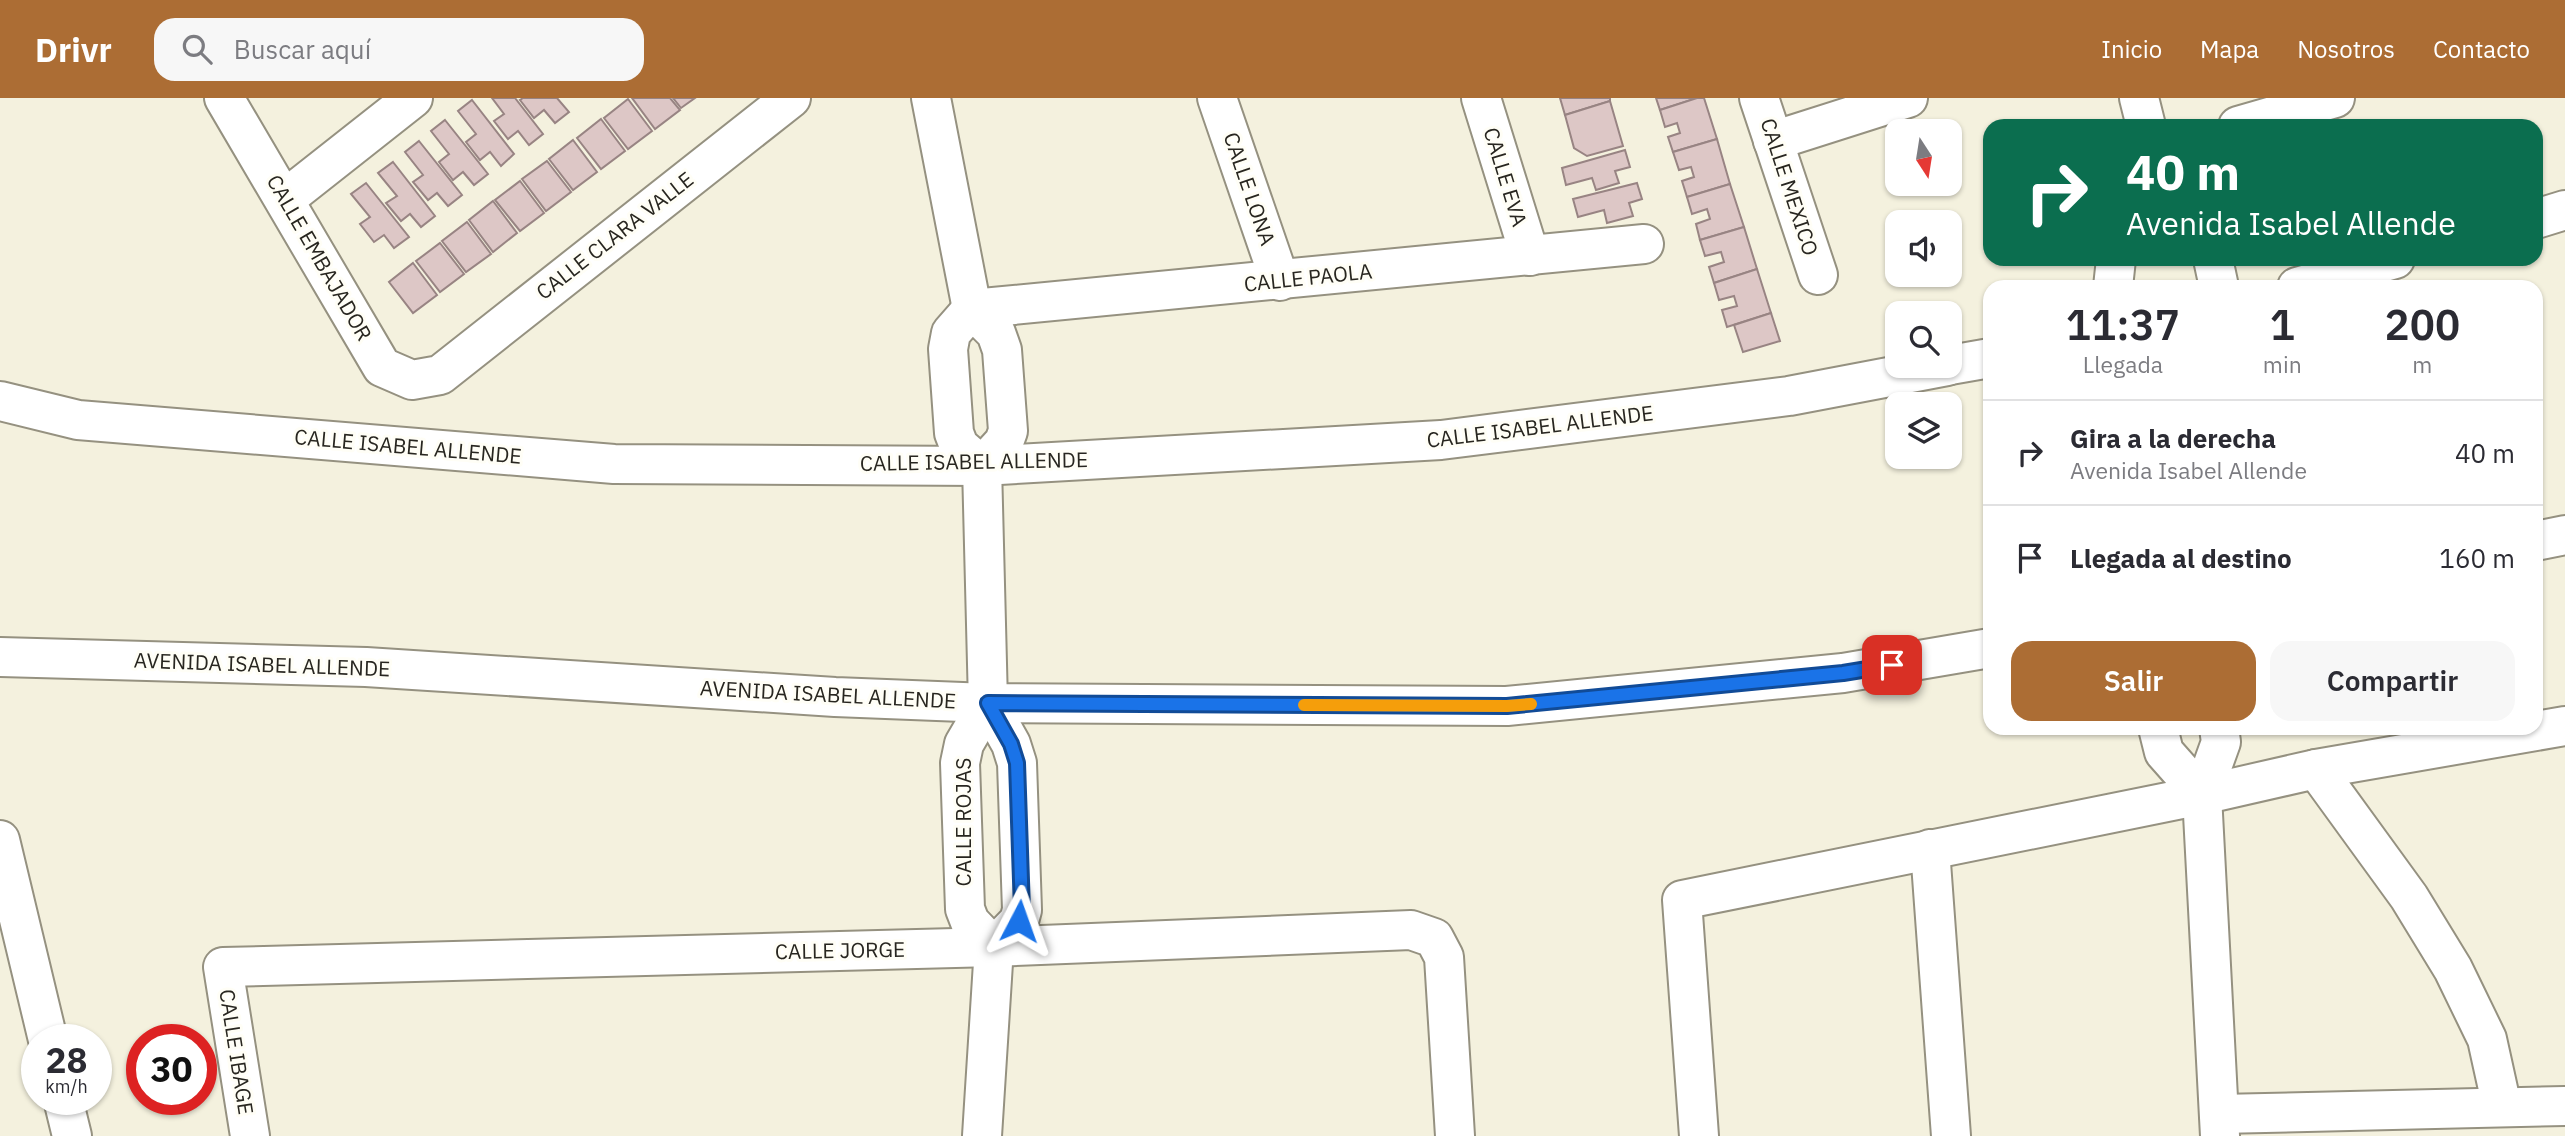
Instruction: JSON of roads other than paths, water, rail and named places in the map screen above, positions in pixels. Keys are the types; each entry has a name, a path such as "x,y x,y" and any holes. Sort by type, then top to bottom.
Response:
{"street":[{"name":"CALLE EMBAJADOR","path":"224,98 382,367 412,380 440,375"},
{"path":"285,199 414,98"},
{"name":"CALLE CLARA VALLE","path":"440,375 791,98"},
{"path":"931,98 972,309 996,333 1002,350 1008,431 1004,442 982,466 988,703 1011,744 1017,763 1022,910 1019,921 994,947 982,1136"},
{"name":"CALLE LONA","path":"1217,98 1280,281"},
{"name":"CALLE EVA","path":"1481,98 1530,256"},
{"name":"CALLE MEXICO","path":"1759,98 1818,275"},
{"path":"1773,141 1908,98"},
{"path":"2139,98 2144,119"},
{"path":"2262,119 2335,98"},
{"path":"2543,217 2565,210"},
{"name":"CALLE PAOLA","path":"972,309 1644,244"},
{"path":"2322,280 2370,266"},
{"path":"972,309 951,333 948,349 954,433 959,446 982,466"},
{"name":"CALLE ISABEL ALLENDE","path":"1962,363 1983,359"},
{"name":"CALLE ISABEL ALLENDE","path":"0,401 78,421 614,464 982,466 1441,440 1789,396 1885,377"},
{"path":"2543,540 2565,535"},
{"name":"AVENIDA ISABEL ALLENDE","path":"0,657 366,667 835,697 988,703 1507,706 1843,673 1983,649"},
{"name":"CALLE ROJAS","path":"988,703 964,744 960,763 965,909 970,922 994,947"},
{"path":"2543,730 2565,726"},
{"path":"2160,735 2164,752 2202,795"},
{"path":"2220,735 2221,742 2202,795 2219,1125 2502,1107 2565,1106"},
{"path":"1699,1136 1682,900 2202,795 2316,769 2513,735"},
{"path":"2316,769 2409,897 2453,969 2487,1039 2502,1107"},
{"path":"963,834 1019,835"},
{"path":"0,840 44,1024"},
{"path":"1930,849 1951,1136"},
{"name":"CALLE JORGE","path":"223,967 994,947 1411,930 1434,937 1444,957 1455,1136"},
{"name":"CALLE IBAGE","path":"223,967 250,1136"},
{"path":"67,1115 72,1136"}]}
